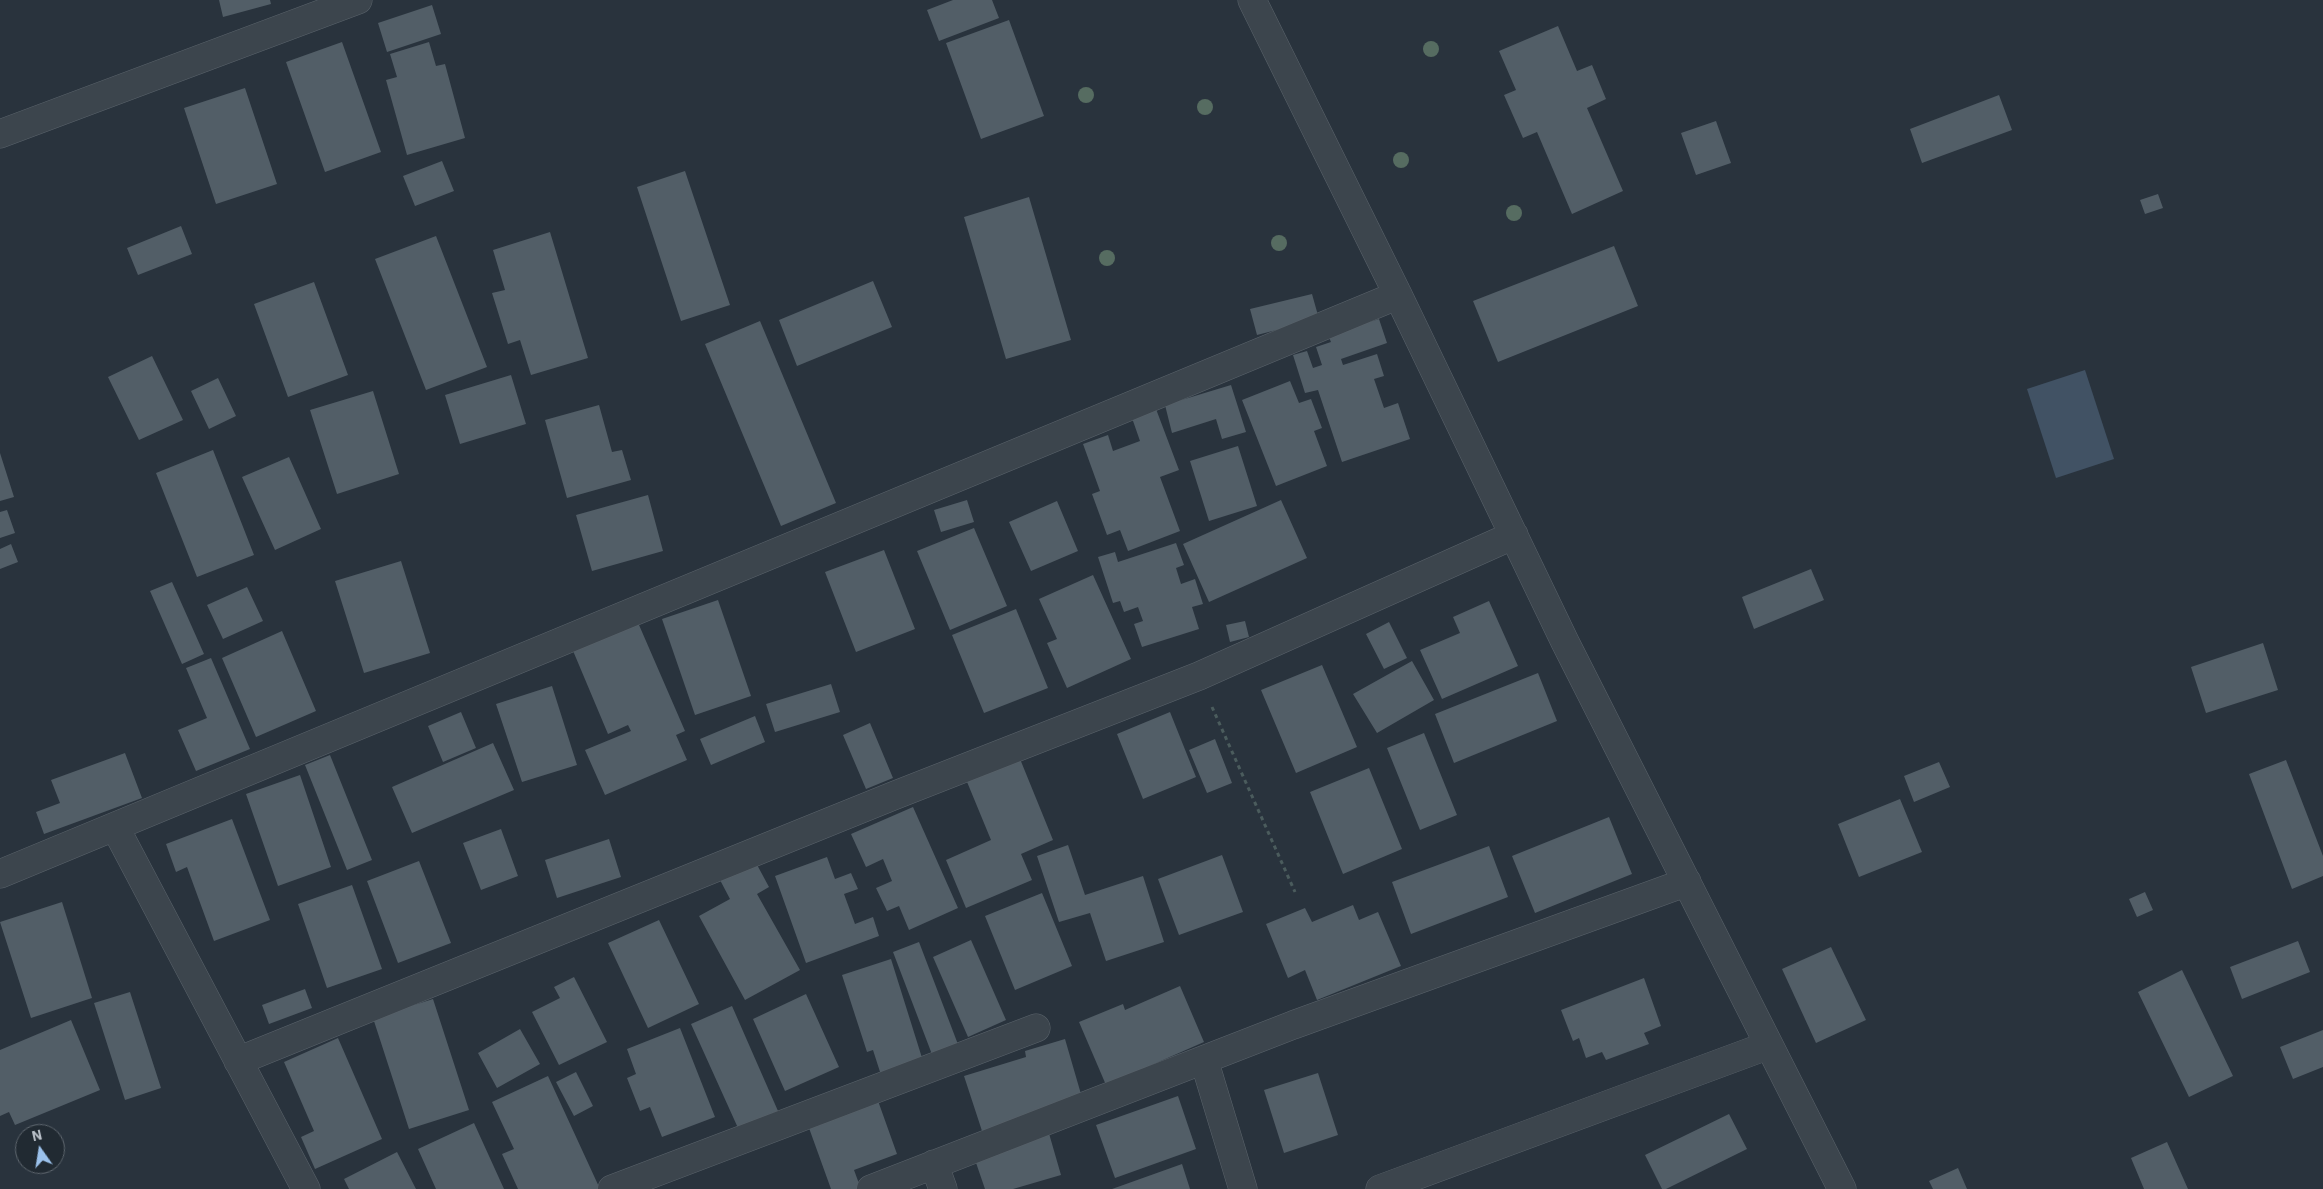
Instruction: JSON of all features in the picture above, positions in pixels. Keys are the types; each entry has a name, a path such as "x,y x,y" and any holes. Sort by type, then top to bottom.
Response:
{"street":[{"path":"0,134 358,0"},
{"path":"1252,0 1398,295 1565,642 1842,1189"},
{"path":"0,874 115,828 1398,295"},
{"path":"238,1061 893,796 1198,676 1514,535"},
{"path":"115,828 306,1189"},
{"path":"871,1189 939,1177 1204,1060 1293,1025 1687,882"},
{"path":"612,1189 812,1111 1036,1028"},
{"path":"1380,1189 1769,1045"},
{"path":"1204,1060 1243,1189"}],"path":[{"path":"1198,676 1294,892"}],"water":[{"path":"2085,370 2114,459 2056,478 2027,389"}],"building":[{"path":"219,0 270,0 271,4 223,17"},
{"path":"953,0 992,0 999,18 939,41 927,10"},
{"path":"432,5 441,34 387,52 378,23"},
{"path":"1009,20 1044,116 981,139 946,43"},
{"path":"1558,26 1577,71 1592,65 1606,99 1587,108 1623,191 1572,214 1537,132 1523,138 1504,95 1516,90 1499,51"},
{"path":"342,42 381,152 325,172 286,62"},
{"path":"429,42 436,66 445,64 465,138 407,155 386,80 397,77 390,54"},
{"path":"245,88 277,184 216,204 184,108"},
{"path":"1999,95 2012,130 1922,163 1910,129"},
{"path":"1716,121 1731,163 1696,175 1681,133"},
{"path":"442,161 454,191 415,206 403,176"},
{"path":"685,171 730,305 681,321 637,187"},
{"path":"2158,194 2163,208 2145,214 2140,200"},
{"path":"1029,197 1071,340 1006,359 964,217"},
{"path":"181,226 192,254 138,275 127,248"},
{"path":"550,232 588,358 531,375 520,340 508,344 492,293 505,290 493,250"},
{"path":"436,236 487,367 426,390 375,259"},
{"path":"1614,246 1638,306 1498,362 1473,301"},
{"path":"873,281 892,327 797,366 779,320"},
{"path":"314,282 348,375 288,397 254,304"},
{"path":"1312,294 1319,319 1257,335 1250,309"},
{"path":"1379,319 1387,343 1341,359 1343,365 1377,354 1384,376 1374,379 1384,408 1398,403 1410,439 1342,462 1318,390 1305,393 1293,355 1307,351 1313,368 1322,365 1316,347 1331,342 1328,335"},
{"path":"760,321 836,503 781,526 705,344"},
{"path":"152,356 183,420 139,440 108,377"},
{"path":"511,375 526,424 460,444 445,395"},
{"path":"218,378 236,416 209,429 191,391"},
{"path":"1290,381 1299,403 1311,399 1322,428 1314,431 1327,466 1276,486 1242,400"},
{"path":"1231,385 1246,432 1222,439 1216,419 1172,433 1165,405"},
{"path":"373,391 399,474 337,494 310,410"},
{"path":"599,405 612,452 622,450 631,480 567,498 545,420"},
{"path":"1156,409 1179,470 1160,477 1180,531 1128,551 1120,530 1107,535 1092,494 1100,491 1083,444 1108,435 1113,451 1140,441 1132,418"},
{"path":"1238,446 1257,506 1209,521 1190,461"},
{"path":"213,450 254,555 197,577 156,473"},
{"path":"0,453 14,497 0,501"},
{"path":"289,457 321,529 275,550 242,477"},
{"path":"648,495 663,551 592,571 576,515"},
{"path":"967,500 974,522 941,532 934,510"},
{"path":"1281,500 1307,558 1209,602 1183,544"},
{"path":"1057,501 1078,551 1031,571 1009,522"},
{"path":"7,510 15,533 0,538 0,512"},
{"path":"974,528 1007,606 950,630 917,551"},
{"path":"1176,543 1184,565 1176,568 1181,584 1195,579 1203,604 1192,607 1199,629 1142,647 1134,624 1143,621 1138,607 1124,612 1120,601 1113,603 1098,557 1115,552 1118,562"},
{"path":"11,544 18,562 0,569 0,549"},
{"path":"884,550 915,629 856,652 825,572"},
{"path":"401,561 430,653 364,673 335,581"},
{"path":"1811,569 1824,600 1754,629 1742,597"},
{"path":"1093,575 1131,659 1067,688 1047,643 1057,639 1039,599"},
{"path":"172,582 204,654 182,664 150,591"},
{"path":"247,587 263,621 223,639 207,605"},
{"path":"718,600 751,696 695,715 662,619"},
{"path":"1489,601 1518,666 1442,699 1420,650 1460,633 1453,617"},
{"path":"1016,609 1048,688 984,713 952,635"},
{"path":"636,618 685,731 676,735 687,760 605,795 585,750 631,731 628,725 608,734 571,646"},
{"path":"1245,621 1249,637 1230,642 1226,625"},
{"path":"1389,622 1407,658 1384,669 1366,634"},
{"path":"282,631 316,711 256,737 222,658"},
{"path":"2263,643 2278,690 2206,713 2191,667"},
{"path":"211,658 250,749 196,771 178,730 207,718 186,668"},
{"path":"1412,661 1434,700 1377,733 1353,694"},
{"path":"1322,665 1357,747 1296,773 1261,690"},
{"path":"1538,673 1557,721 1454,763 1435,714"},
{"path":"831,684 840,712 775,732 766,704"},
{"path":"552,686 577,765 522,782 496,704"},
{"path":"461,712 476,748 443,762 428,726"},
{"path":"1170,712 1196,777 1143,799 1117,734"},
{"path":"755,716 765,742 711,765 700,739"},
{"path":"870,723 893,778 866,789 843,735"},
{"path":"1424,733 1457,815 1420,830 1387,748"},
{"path":"1215,739 1232,783 1207,793 1189,750"},
{"path":"493,743 514,790 412,833 392,787"},
{"path":"125,753 142,798 44,834 36,812 60,803 51,780"},
{"path":"1018,754 1053,840 1021,854 1032,880 966,908 946,860 991,840 965,777"},
{"path":"330,755 372,860 347,870 305,765"},
{"path":"2286,760 2323,856 2323,876 2292,889 2249,774"},
{"path":"1939,762 1950,787 1914,802 1904,776"},
{"path":"1369,768 1402,849 1343,874 1310,792"},
{"path":"300,775 331,867 278,886 246,794"},
{"path":"1900,799 1922,852 1859,877 1838,824"},
{"path":"913,807 958,908 909,930 899,906 887,911 876,888 892,881 883,859 866,867 851,834"},
{"path":"1609,817 1632,874 1535,913 1512,856"},
{"path":"232,819 270,920 214,941 187,867 176,872 166,844"},
{"path":"501,829 518,876 481,890 463,843"},
{"path":"609,839 621,877 557,898 545,860"},
{"path":"1068,845 1085,895 1143,876 1164,942 1106,961 1090,913 1059,922 1037,856"},
{"path":"1489,846 1508,897 1411,934 1392,882"},
{"path":"1222,855 1243,912 1179,935 1158,879"},
{"path":"827,857 835,879 851,873 858,889 844,894 855,924 873,917 879,936 806,963 775,876"},
{"path":"419,861 451,943 398,963 367,881"},
{"path":"755,861 769,887 757,894 800,970 745,1000 699,916 730,899 720,880"},
{"path":"352,885 382,969 327,988 298,904"},
{"path":"2145,892 2153,910 2137,917 2129,899"},
{"path":"1042,893 1072,966 1015,990 985,916"},
{"path":"62,902 92,998 31,1018 0,922"},
{"path":"1353,905 1359,920 1378,912 1401,966 1317,1000 1305,970 1288,978 1266,924 1305,908 1312,922"},
{"path":"659,920 699,1004 648,1028 608,943"},
{"path":"971,940 1006,1020 968,1037 933,957"},
{"path":"2298,941 2310,972 2242,999 2230,967"},
{"path":"919,942 959,1047 933,1057 893,952"},
{"path":"1831,947 1866,1020 1816,1043 1782,969"},
{"path":"891,959 923,1061 881,1075 873,1050 867,1052 842,975"},
{"path":"2182,970 2233,1076 2189,1097 2138,992"},
{"path":"574,977 607,1042 559,1065 532,1012 560,998 554,987"},
{"path":"1644,978 1661,1026 1644,1033 1649,1044 1606,1060 1602,1052 1586,1058 1579,1038 1573,1041 1561,1010"},
{"path":"1180,986 1204,1042 1106,1085 1079,1022 1123,1004 1125,1010"},
{"path":"305,989 312,1008 269,1024 262,1005"},
{"path":"130,992 161,1088 125,1100 94,1003"},
{"path":"806,994 839,1067 785,1091 753,1019"},
{"path":"433,999 469,1110 409,1129 373,1018"},
{"path":"732,1006 778,1111 738,1128 691,1024"},
{"path":"71,1020 100,1090 15,1125 9,1112 0,1116 0,1050"},
{"path":"680,1028 715,1117 662,1137 650,1107 640,1111 627,1078 636,1074 627,1049"},
{"path":"520,1029 540,1064 497,1088 478,1053"},
{"path":"2323,1030 2323,1067 2293,1079 2280,1047"},
{"path":"338,1038 382,1139 315,1169 301,1137 314,1131 284,1062"},
{"path":"1065,1039 1083,1101 982,1131 964,1076 1026,1057 1025,1051"},
{"path":"576,1072 593,1106 574,1116 556,1082"},
{"path":"1318,1073 1338,1135 1284,1153 1264,1090"},
{"path":"548,1076 600,1189 518,1189 502,1154 514,1149 492,1102"},
{"path":"1178,1096 1196,1149 1115,1178 1096,1125"},
{"path":"877,1098 897,1154 854,1170 861,1189 831,1189 809,1128"},
{"path":"1729,1114 1747,1149 1666,1189 1662,1189 1645,1155"},
{"path":"474,1123 504,1189 436,1189 418,1149"},
{"path":"1048,1130 1061,1175 1013,1189 985,1189 973,1154"},
{"path":"2167,1142 2188,1189 2144,1189 2131,1158"},
{"path":"397,1152 416,1189 349,1189 344,1179"},
{"path":"1182,1164 1190,1189 1112,1189"},
{"path":"1958,1168 1967,1189 1933,1189 1929,1181"}]}
